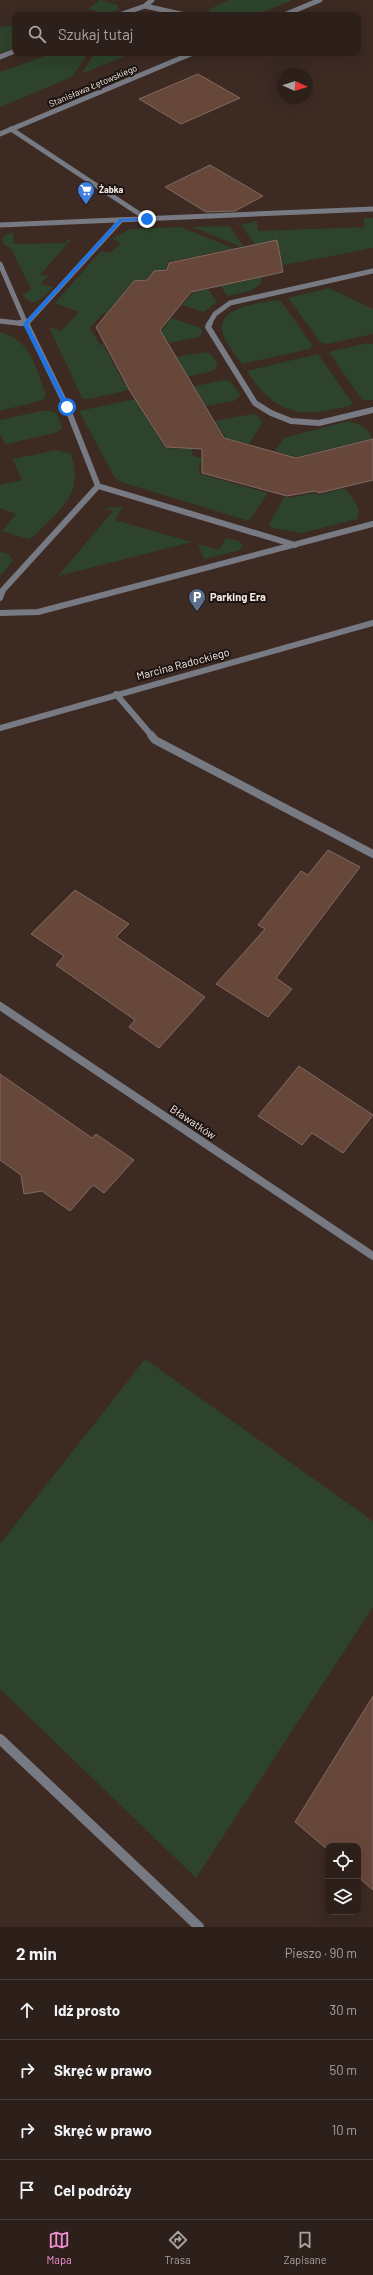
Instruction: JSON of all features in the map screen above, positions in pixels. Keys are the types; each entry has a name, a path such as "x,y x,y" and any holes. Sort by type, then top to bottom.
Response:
{"street":[{"path":"128,12 145,6 152,0"},
{"path":"291,12 320,0"},
{"path":"145,6 172,12"},
{"path":"0,57 12,52"},
{"name":"Stanisława Łętowskiego","path":"0,134 186,56"},
{"path":"11,129 147,219"},
{"path":"0,226 373,209"},
{"path":"26,324 121,220"},
{"path":"0,264 26,324 67,407 98,486"},
{"path":"373,271 230,303 215,314 208,327 255,403 271,414 291,421 319,423 373,410"},
{"path":"0,321 26,324"},
{"path":"98,486 295,545"},
{"path":"0,598 3,590 98,486"},
{"path":"0,612 38,612 373,524"},
{"name":"Marcina Radockiego","path":"0,728 116,694 373,623"},
{"path":"116,694 155,740 373,854"},
{"name":"Bławatków","path":"0,1006 373,1256"},
{"path":"0,1739 199,1927"}],"green space":[{"path":"100,0 117,5 119,9 112,12 100,12 88,9"},
{"path":"229,0 293,0 263,12 208,12 210,9"},
{"path":"12,25 12,49 0,53 0,27"},
{"path":"45,56 86,56 72,77 0,107 0,72"},
{"path":"93,56 125,56 81,74"},
{"path":"363,218 373,218 373,248 279,266 268,263 241,225 257,221 258,231 365,227"},
{"path":"230,226 244,248 192,227"},
{"path":"181,227 245,253 262,278 261,284 250,291 227,296 221,286 255,279 255,271 243,253 230,249 168,262 166,269 153,271 146,279 133,281 106,314 103,313 90,328 100,345 103,344 125,385 132,386 156,382 171,377 184,370 177,357 205,352 211,354 218,365 215,369 209,372 89,399 82,398 49,327 61,331 79,312 55,303 101,251 110,253 121,243 112,239 130,229"},
{"path":"13,232 14,244 66,243 67,240 71,240 39,276 49,275 40,284 53,287 42,298 35,302 27,300 23,295 31,289 10,247 4,245 2,239 5,235"},
{"path":"329,288 373,309 373,334 327,344 321,343 288,298"},
{"path":"208,289 217,302 204,312 182,305 193,293"},
{"path":"277,300 281,301 312,345 310,349 242,364 224,338 222,325 225,318 240,308"},
{"path":"171,318 201,328 202,333 198,337 169,343 161,332"},
{"path":"0,332 11,336 26,348 35,365 46,395 43,400 0,411"},
{"path":"368,343 373,344 373,400 362,400 329,352"},
{"path":"318,354 353,404 315,412 291,410 281,406 271,399 254,382 247,371"},
{"path":"224,380 230,381 240,395 234,401 206,406 198,393 183,393 152,399 139,406 165,448 183,449 191,447 193,456 204,459 199,465 200,474 268,493 249,521 124,483 115,478 79,411"},
{"path":"41,411 52,411 57,414 62,428 56,433 5,444 0,434 0,420"},
{"path":"252,414 258,416 262,423 249,444 226,438 215,421"},
{"path":"344,422 355,423 368,430 371,434 373,445 362,441 296,457 275,451 284,438"},
{"path":"56,450 71,454 75,480 68,500 34,536 28,539 2,531 16,514 0,508 0,485 22,480 13,459"},
{"path":"345,488 357,507 357,519 302,533 272,528 269,524 284,497 289,498 314,493 319,495"},
{"path":"123,507 115,520 192,542 58,576 113,511 103,508"},
{"path":"226,538 239,541 243,547 238,551 204,559 198,544 219,550"},
{"path":"0,552 9,554 13,561 0,576"},
{"path":"145,1359 373,1521 373,1607 196,1878 0,1689 0,1544"}],"building":[{"path":"198,74 240,98 181,124 139,99"},
{"path":"210,165 263,196 235,211 206,212 165,187"},
{"path":"277,240 283,272 191,292 160,330 224,438 296,458 373,439 373,480 319,493 315,491 287,496 202,473 202,449 166,447 130,391 96,327 134,281 147,280 154,271 167,270 169,263"},
{"path":"328,850 360,867 276,978 292,989 268,1017 216,984 265,929 258,925 301,871 308,875"},
{"path":"75,890 129,924 116,937 205,997 159,1048 129,1027 135,1020 56,965 64,956 31,934"},
{"path":"299,1066 373,1115 343,1153 312,1133 302,1145 258,1116"},
{"path":"0,1074 92,1138 96,1134 134,1160 104,1193 93,1185 70,1211 42,1191 24,1194 21,1175 0,1160"},
{"path":"373,1696 373,1890 361,1880 361,1843 325,1843 325,1847 295,1822"}],"place":[{"name":"Żabka","path":"86,205"},
{"name":"Parking Era","path":"197,612"}],"route":[{"path":"67,407 26,324 121,220 147,219"}]}
